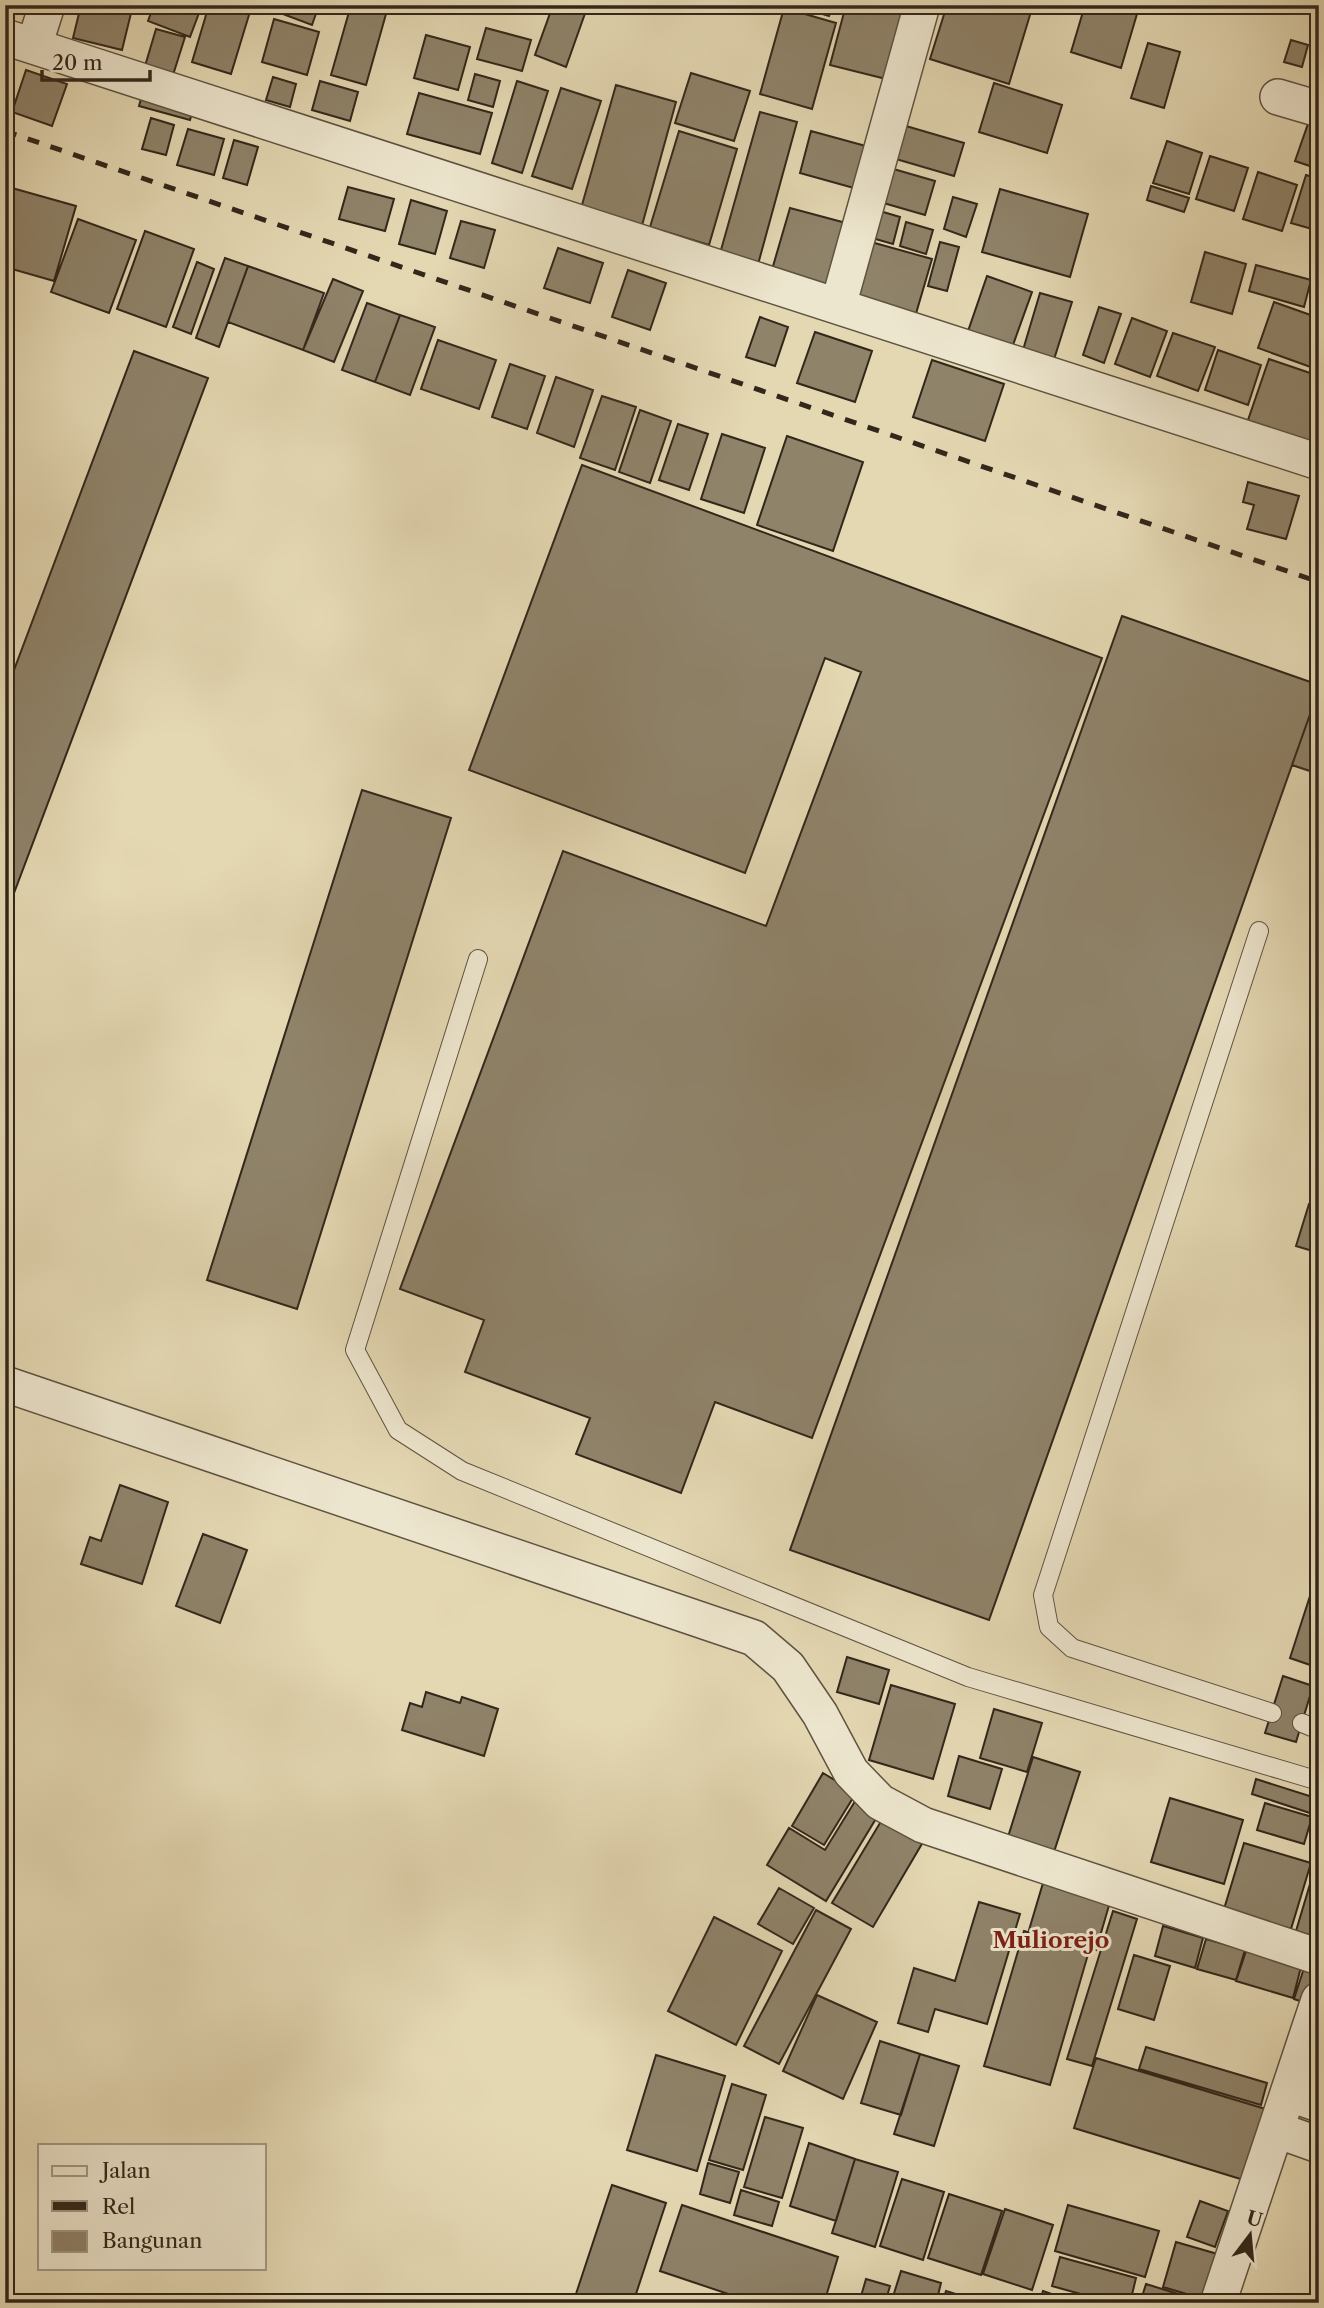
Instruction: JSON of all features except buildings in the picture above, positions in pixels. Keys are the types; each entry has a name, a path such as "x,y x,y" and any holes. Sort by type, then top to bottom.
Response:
{"street":[{"path":"47,5 20,41 1319,462"},
{"path":"838,306 922,5"},
{"path":"1278,97 1319,109"},
{"path":"5,1384 754,1638 788,1667 820,1714 851,1772 880,1802 923,1825 1319,1957"},
{"path":"1218,2303 1277,2130 1303,2099 1319,2000"},
{"path":"1277,2130 1319,2145"}],"lane":[{"path":"1259,931 1044,1595 1049,1626 1072,1648 1272,1713"},
{"path":"478,959 355,1350 398,1430 462,1471 968,1677 1319,1781"}],"railway":[{"path":"5,131 1319,582"}],"district":[{"name":"Muliorejo","path":"1051,1940"}]}
